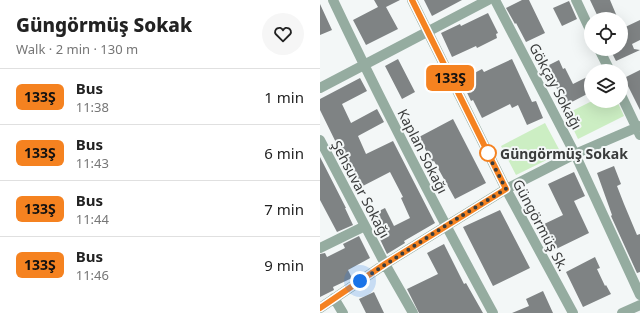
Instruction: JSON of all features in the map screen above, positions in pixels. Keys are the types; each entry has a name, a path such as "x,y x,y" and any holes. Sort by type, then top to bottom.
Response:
{"street":[{"name":"Kaplan Sokağı","path":"332,0 445,226 493,313"},
{"name":"Güngörmüş Sk.","path":"412,0 427,33 506,189 573,313"},
{"path":"320,88 488,0"},
{"name":"Gökçay Sokağı","path":"495,0 575,154 640,295"},
{"path":"576,0 584,17"},
{"path":"320,308 385,264 506,189 575,154 639,129 628,108"},
{"name":"Şehsuvar Sokağı","path":"320,140 412,313"},
{"path":"320,248 365,226"},
{"path":"334,298 343,313"},
{"path":"622,313 640,305"}],"green space":[{"path":"584,105 584,108 620,108 624,116 578,139 566,114"},
{"path":"545,123 561,153 516,175 501,146"}],"building":[{"path":"374,0 400,0 386,7 398,29 366,45 353,20 378,7"},
{"path":"424,0 462,0 432,16"},
{"path":"522,0 529,0 545,33 526,42 506,8"},
{"path":"590,0 610,0 615,12 596,12"},
{"path":"569,1 577,19 562,26 553,8"},
{"path":"320,4 332,30 320,35"},
{"path":"488,13 498,33 496,34 497,38 477,48 476,46 452,57 441,33 460,24 461,26"},
{"path":"640,20 640,40 632,44 634,49 640,50 628,56 628,26"},
{"path":"614,56 627,56 616,61"},
{"path":"398,59 415,92 402,99 385,66"},
{"path":"512,59 532,102 536,101 543,118 527,125 518,105 512,108 510,104 482,118 473,100 471,101 461,80 482,69 484,72"},
{"path":"559,60 573,84 584,78 584,96 566,105 545,67"},
{"path":"640,70 640,110 628,86 628,76"},
{"path":"360,78 367,91 342,104 351,123 377,109 384,122 358,136 366,154 393,141 435,223 404,241 405,243 387,254 369,216 385,208 394,226 410,218 401,198 403,197 390,172 357,189 320,110 320,99"},
{"path":"453,119 486,183 455,199 434,161 432,162 419,137"},
{"path":"320,157 353,225 337,232 320,200"},
{"path":"614,166 621,184 617,186 637,235 640,234 640,272 637,273 611,216 612,215 597,173"},
{"path":"574,172 585,196 574,201 589,233 552,251 540,226 563,215 548,184"},
{"path":"500,210 530,268 493,286 463,227"},
{"path":"359,236 370,258 348,270 352,278 333,287 334,290 320,297 320,254 325,253 327,257 345,248 343,244"},
{"path":"444,244 464,284 466,283 483,313 419,313 407,289 438,274 427,253"},
{"path":"595,257 600,268 597,269 605,286 606,285 611,294 583,307 566,272"},
{"path":"543,291 553,313 512,313 529,306 526,299"},
{"path":"374,292 384,313 366,313 359,299"}],"bus line":[{"name":"133Ş","path":"320,308 385,264 506,189 427,33 412,0"}],"place":[{"name":"Güngörmüş Sokak","path":"488,153"}],"route":[{"path":"360,281 445,226 506,189 484,147 488,153"}]}
